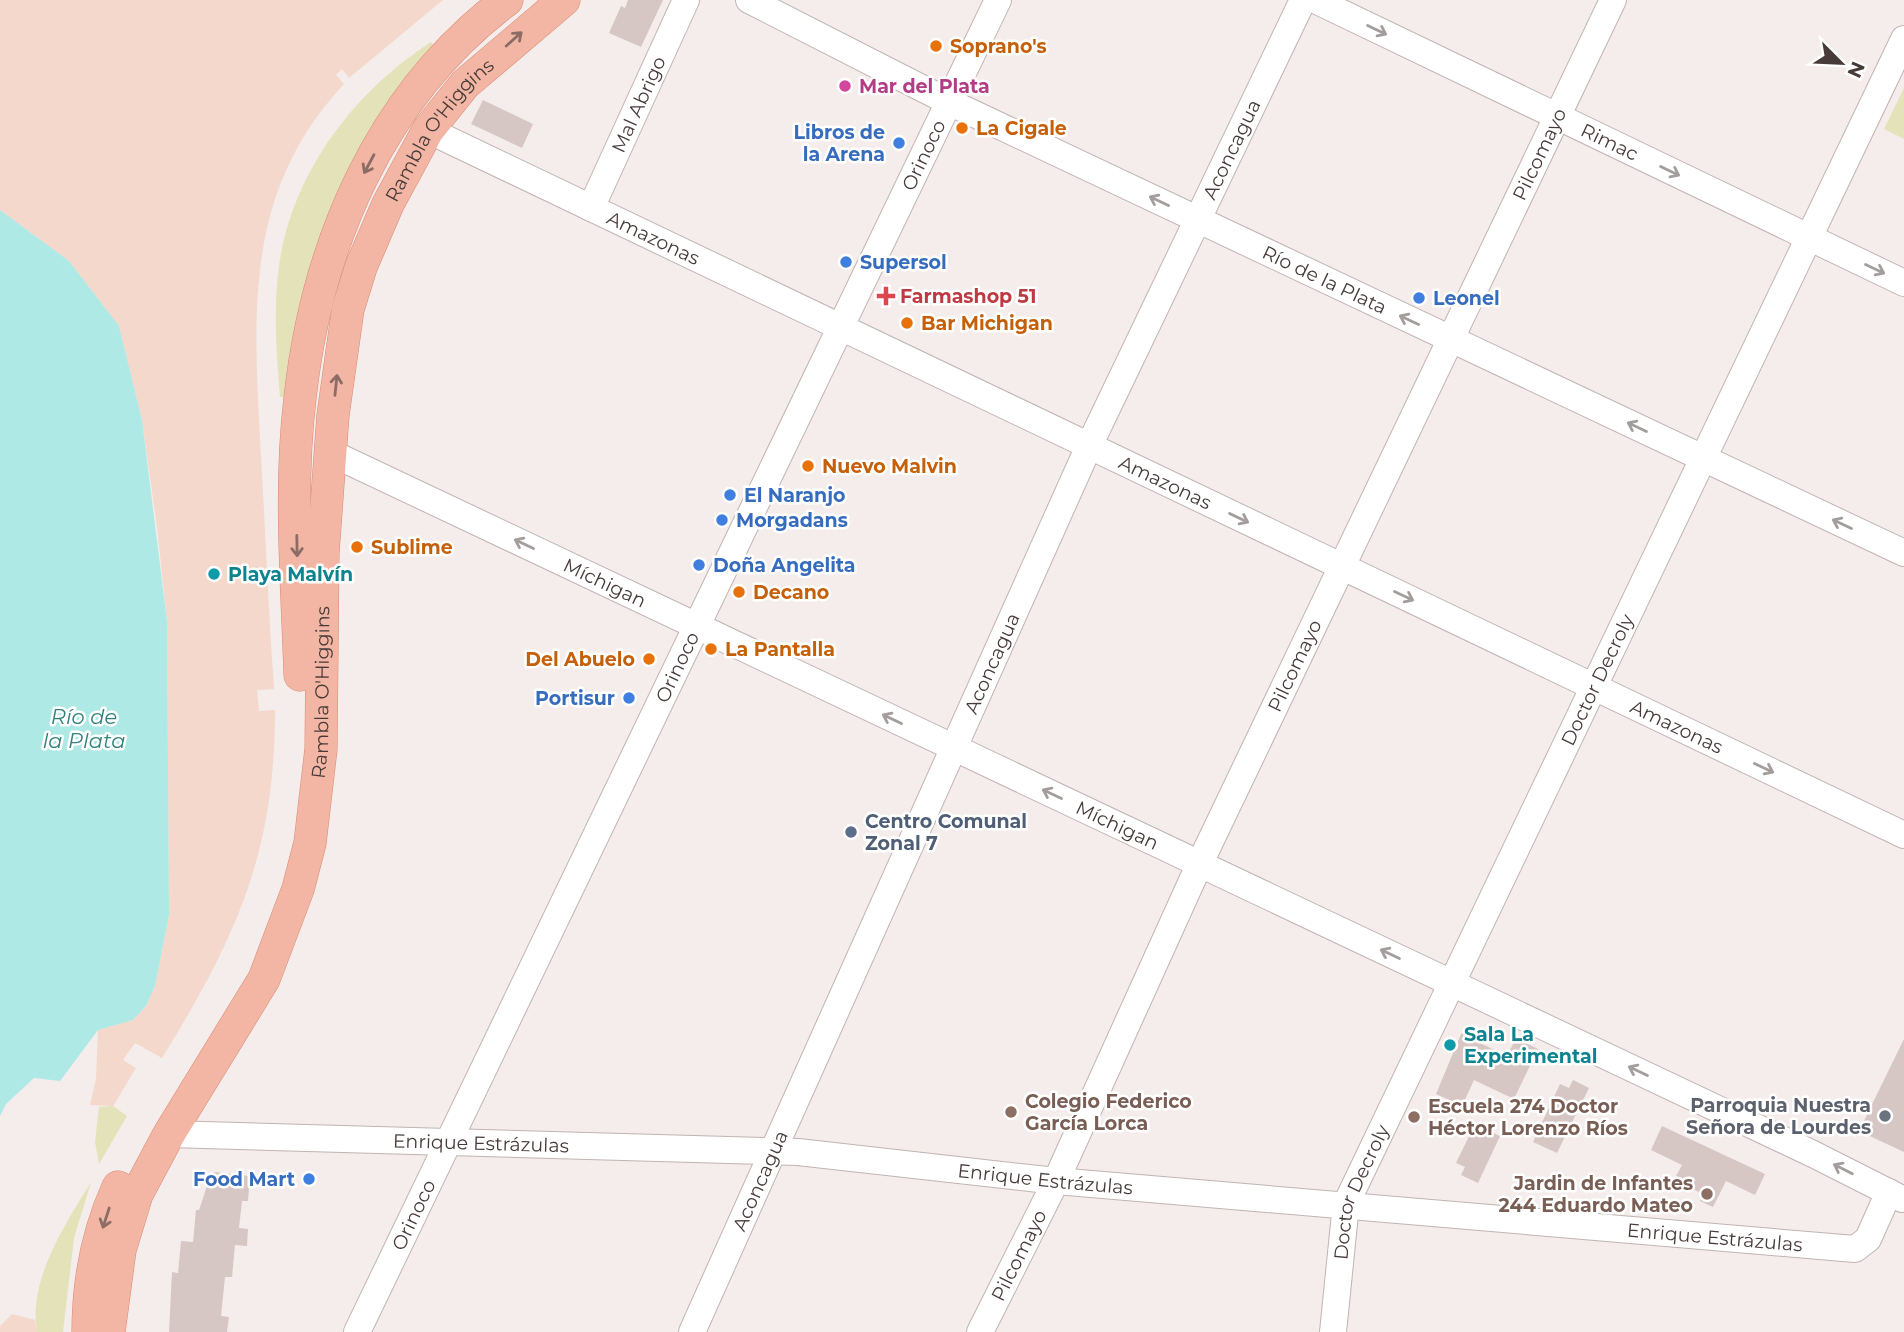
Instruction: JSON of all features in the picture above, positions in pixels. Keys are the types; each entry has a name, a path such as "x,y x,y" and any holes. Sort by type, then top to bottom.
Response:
{"main road":[{"name":"Rambla O'Higgins","path":"88,1332 91,1279 110,1206 152,1124 245,970 276,890 289,842 298,791 302,715 297,439 307,346 328,257 360,181 392,121 449,51 507,0"},
{"name":"Rambla O'Higgins","path":"109,1332 113,1290 126,1225 137,1194 169,1134 264,979 298,889 310,843 321,749 323,554 331,453 341,351 354,288 379,222 428,130 465,84 564,0"}],"street":[{"name":"Mal Abrigo","path":"591,208 686,0"},
{"name":"Río de la Plata","path":"749,0 949,102 1904,553"},
{"name":"Orinoco","path":"357,1332 998,0"},
{"name":"Aconcagua","path":"692,1332 1089,446 1303,0"},
{"name":"Rimac","path":"1315,0 1904,283"},
{"name":"Pilcomayo","path":"980,1332 1056,1181 1200,863 1613,0"},
{"name":"Doctor Decroly","path":"1333,1332 1346,1204 1904,39"},
{"name":"Amazonas","path":"428,130 1904,835"},
{"name":"Míchigan","path":"331,453 1200,863 1896,1196"},
{"name":"Enrique Estrázulas","path":"169,1134 811,1153 1056,1181 1855,1249 1868,1239 1896,1196"}],"green space":[{"path":"431,42 433,45 372,127 349,167 331,209 303,297 284,397 280,397 276,327 277,285 282,248 292,212 307,178 348,116 401,64"},
{"path":"1904,88 1904,139 1884,129"},
{"path":"113,1106 127,1116 99,1164 95,1142 99,1107"},
{"path":"91,1182 74,1238 63,1332 37,1332 38,1292 43,1273 60,1234"}],"sand":[{"name":"Playa Malvín","path":"0,0 443,0 349,78 342,69 336,75 344,84 312,124 289,165 273,207 263,251 256,342 274,689 257,690 259,711 275,710 268,808 259,852 246,893 211,973 162,1058 135,1043 123,1060 136,1068 113,1106 90,1105 96,1079 98,1030 133,1020 146,1006 155,986 169,915 167,621 142,420 119,326 69,261 0,210"},
{"path":"12,1314 35,1320 37,1332 0,1332 0,1326"}],"water":[{"name":"Río de la Plata","path":"0,210 69,261 119,326 142,420 167,621 169,915 155,986 146,1006 133,1020 98,1030 60,1081 34,1078 6,1104 0,1116"}],"building":[{"path":"628,0 663,0 641,47 609,33 621,6 625,8"},
{"path":"483,100 533,124 522,148 471,124"},
{"path":"1472,1030 1478,1042 1507,1056 1516,1038 1538,1049 1514,1099 1474,1080 1462,1106 1436,1094 1461,1034"},
{"name":"Parroquia Nuestra Señora de Lourdes","path":"1904,1039 1904,1152 1859,1131"},
{"path":"1573,1080 1589,1088 1557,1153 1533,1142 1560,1084 1569,1088"},
{"path":"1475,1124 1500,1136 1478,1183 1461,1175 1465,1167 1456,1163"},
{"path":"1662,1126 1765,1174 1755,1195 1726,1181 1713,1207 1700,1201 1703,1194 1674,1180 1682,1165 1651,1150"},
{"path":"214,1172 250,1176 248,1201 242,1201 239,1228 248,1229 247,1246 235,1245 232,1277 225,1277 221,1316 229,1317 227,1332 169,1332 172,1272 178,1273 181,1241 193,1242 196,1210 199,1210 207,1186 213,1187"}],"place":[{"name":"Soprano's","path":"936,46"},
{"name":"Mar del Plata","path":"845,86"},
{"name":"La Cigale","path":"962,128"},
{"name":"Libros de la Arena","path":"899,143"},
{"name":"Supersol","path":"846,262"},
{"name":"Farmashop 51","path":"886,296"},
{"name":"Leonel","path":"1419,298"},
{"name":"Bar Michigan","path":"907,323"},
{"name":"Nuevo Malvin","path":"808,466"},
{"name":"El Naranjo","path":"730,495"},
{"name":"Morgadans","path":"722,520"},
{"name":"Sublime","path":"357,547"},
{"name":"Doña Angelita","path":"699,565"},
{"name":"Playa Malvín","path":"214,574"},
{"name":"Decano","path":"739,592"},
{"name":"La Pantalla","path":"711,649"},
{"name":"Del Abuelo","path":"649,659"},
{"name":"Portisur","path":"629,698"},
{"name":"Centro Comunal Zonal 7","path":"851,832"},
{"name":"Sala La Experimental","path":"1450,1045"},
{"name":"Colegio Federico García Lorca","path":"1011,1112"},
{"name":"Parroquia Nuestra Señora de Lourdes","path":"1885,1116"},
{"name":"Escuela 274 Doctor Héctor Lorenzo Ríos","path":"1414,1117"},
{"name":"Food Mart","path":"309,1179"},
{"name":"Jardin de Infantes 244 Eduardo Mateo","path":"1707,1194"}]}
